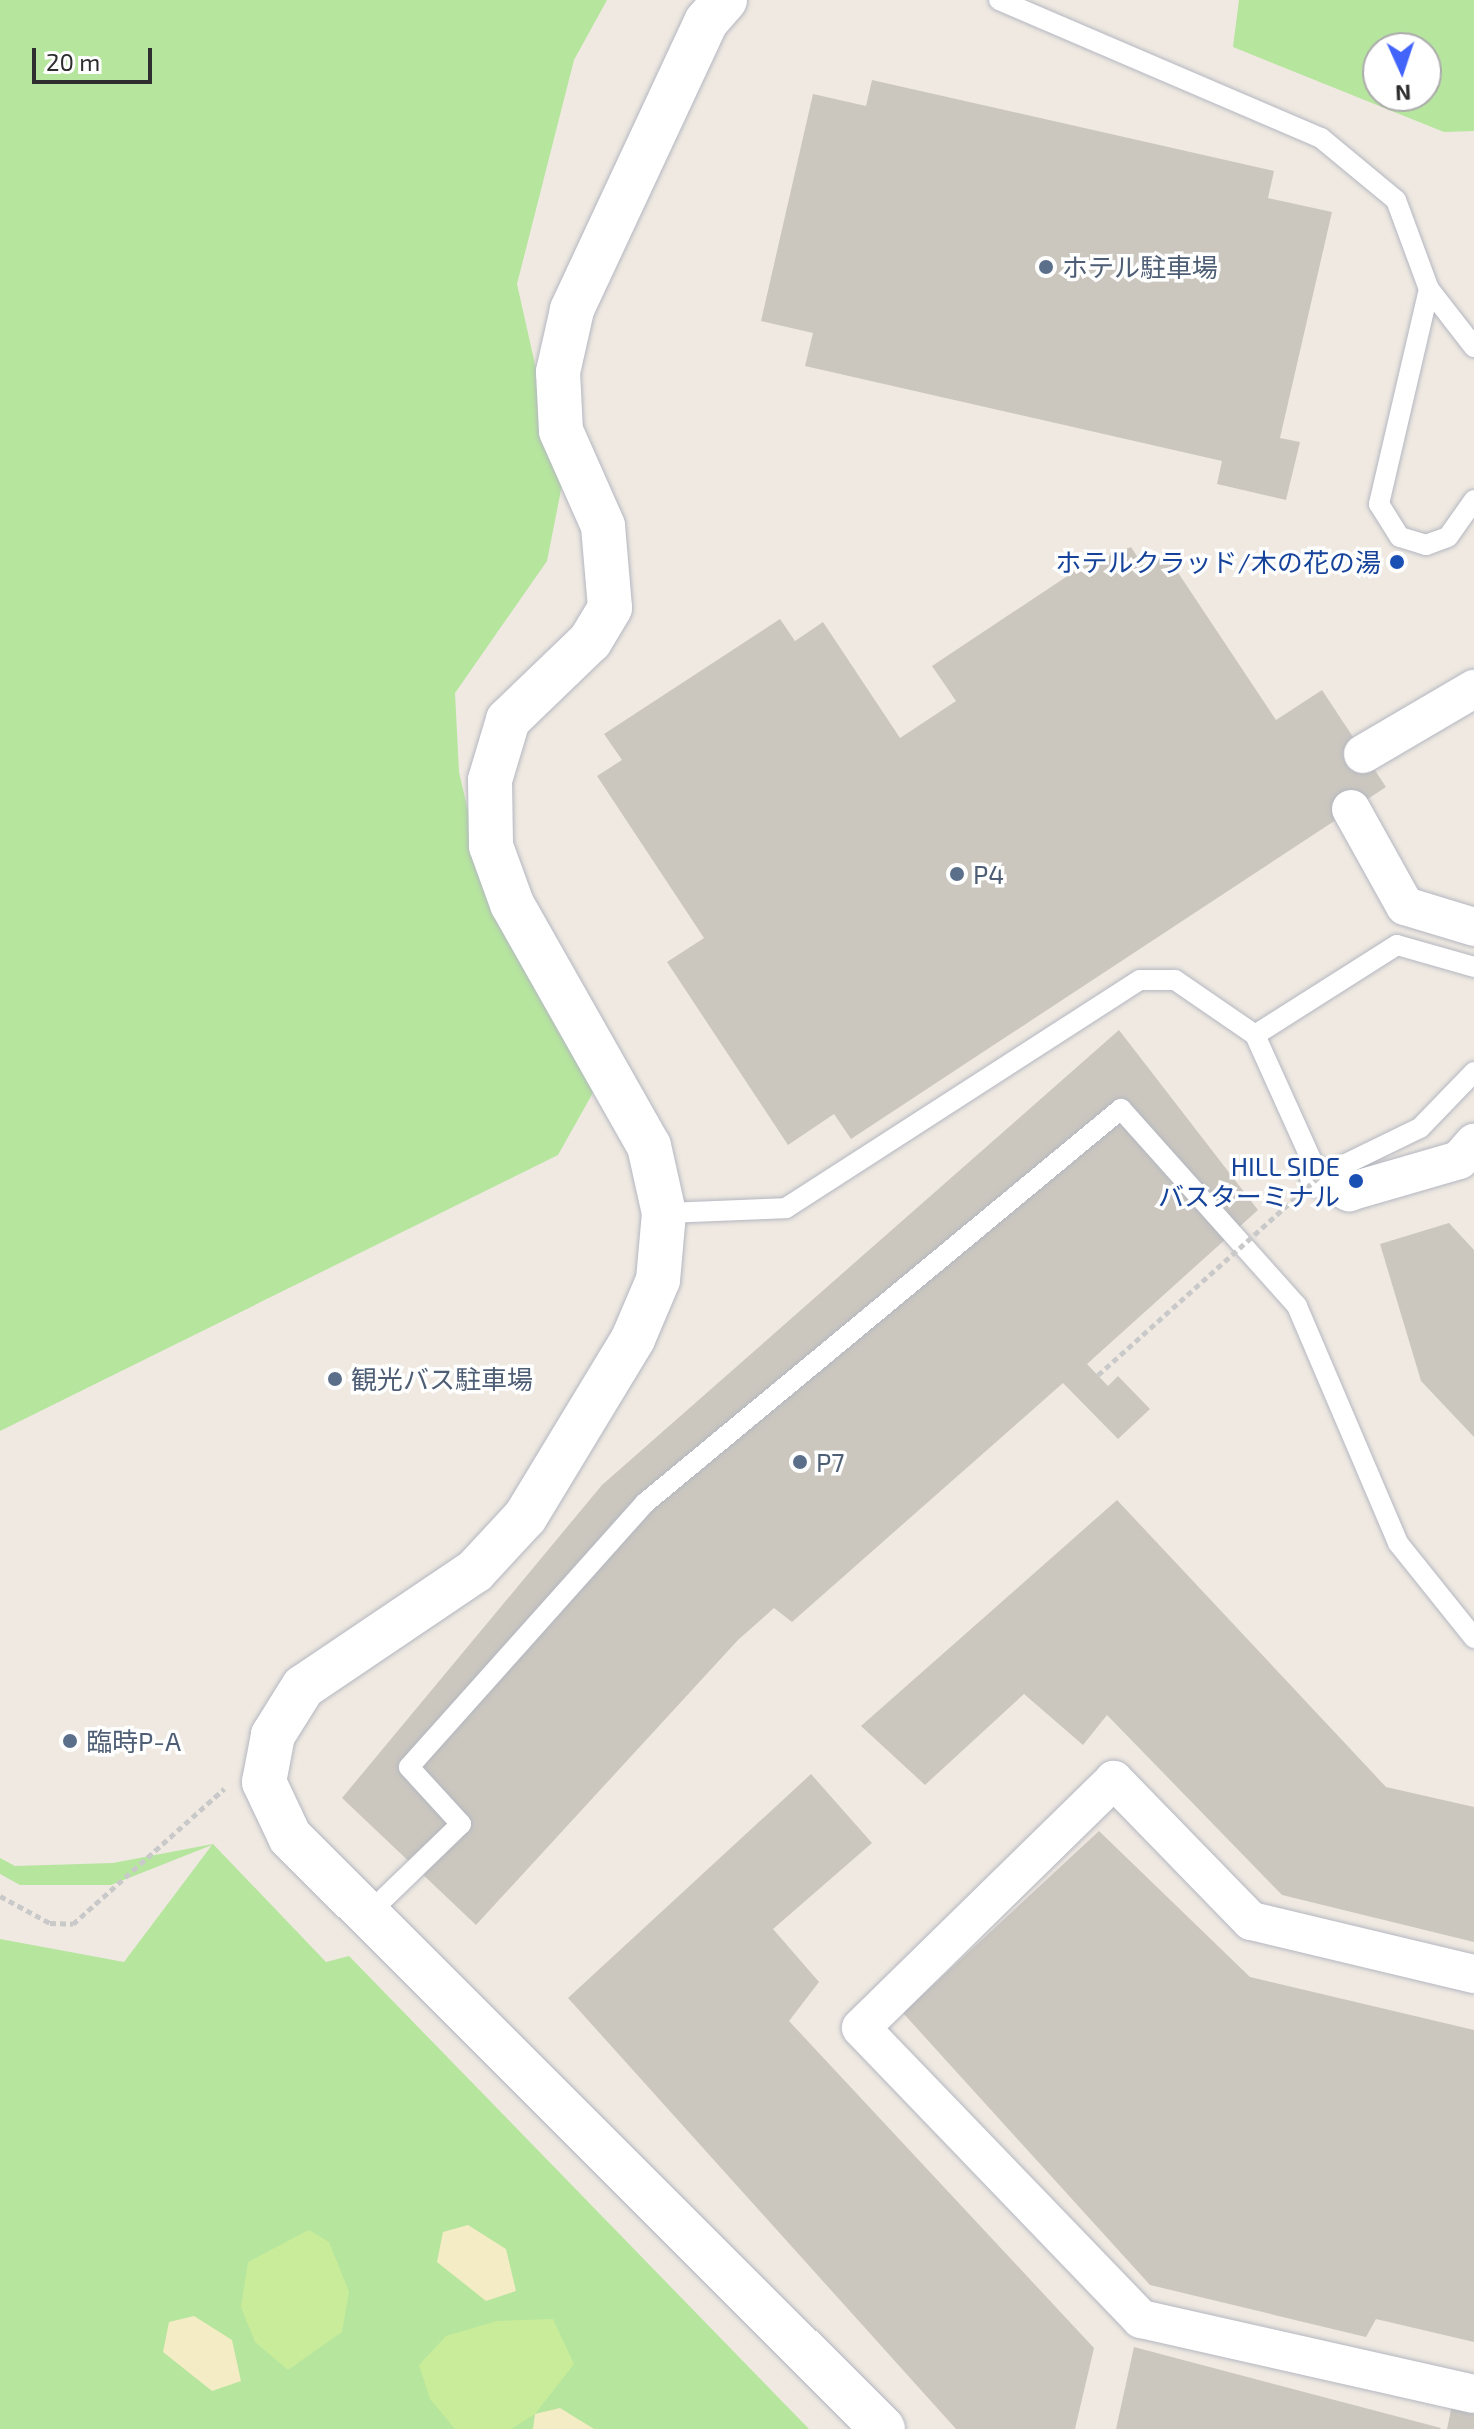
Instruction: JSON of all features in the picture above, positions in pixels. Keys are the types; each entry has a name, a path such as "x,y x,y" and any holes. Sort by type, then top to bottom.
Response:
{"street":[{"path":"725,0 706,22 572,310 558,372 561,431 603,526 610,608 590,641 508,720 490,780 491,846 512,904 649,1146 664,1213 658,1280 633,1339 525,1517 475,1571 303,1687 273,1735 264,1782 290,1837 371,1911 883,2429"},
{"path":"1363,754 1474,689"},
{"path":"1351,809 1405,906 1474,927"},
{"path":"1319,1177 1349,1192 1469,1159"},
{"path":"1474,1974 1251,1921 1114,1780 861,2028 1141,2319 1474,2394"}],"lane":[{"path":"999,0 1321,138 1396,200 1429,289 1474,347"},
{"path":"1429,289 1379,504 1400,537 1426,545 1448,537 1474,500"},
{"path":"1255,1035 1397,945 1474,967"},
{"path":"664,1213 786,1208 1140,980 1175,980 1255,1035 1319,1177 1420,1128 1474,1072"},
{"path":"371,1911 461,1824 409,1767 645,1503 1121,1109 1297,1306 1398,1543 1474,1638"}],"path":[{"path":"1098,1375 1319,1177"},
{"path":"0,1896 50,1923 73,1924 225,1788 264,1782"}],"green space":[{"path":"0,0 607,0 574,60 517,284 562,485 547,561 455,693 459,772 481,867 599,1082 558,1155 0,1431"},
{"path":"1239,0 1474,0 1474,131 1444,132 1394,112 1442,112 1442,32 1362,32 1362,99 1233,47"},
{"path":"213,1844 326,1962 349,1956 809,2429 0,2429 0,1939 124,1962 212,1845 111,1885 20,1885 0,1874 0,1858 15,1866 113,1863"},
{"path":"309,2230 329,2242 349,2292 342,2332 288,2370 255,2342 241,2307 248,2262"},
{"path":"553,2319 574,2364 535,2414 511,2429 455,2429 430,2399 419,2365 446,2336 497,2321"}],"sand":[{"path":"468,2225 506,2249 516,2291 486,2301 437,2262 443,2232"},
{"path":"194,2316 232,2340 241,2381 212,2391 163,2352 169,2322"},
{"path":"560,2408 594,2429 533,2429 535,2414"}],"building":[{"name":"ホテル駐車場","path":"872,80 1274,171 1268,198 1332,212 1280,438 1300,442 1286,500 1217,484 1222,461 805,366 813,333 761,321 813,94 866,106"},
{"name":"P4","path":"1131,547 1144,567 1165,553 1276,720 1322,690 1386,787 851,1139 834,1114 788,1145 667,962 704,938 597,776 622,760 604,734 780,619 795,641 823,622 900,738 956,701 932,666 1081,567"},
{"name":"P7","path":"1119,1030 1258,1210 1087,1364 1108,1386 1118,1376 1150,1409 1118,1439 1063,1383 792,1622 774,1608 738,1640 476,1925 342,1798 602,1485"},
{"path":"1449,1223 1474,1250 1474,1437 1421,1381 1380,1244"},
{"path":"1117,1500 1386,1787 1474,1807 1474,1942 1282,1895 1107,1715 1083,1745 1024,1694 925,1785 861,1726"},
{"path":"811,1774 872,1843 773,1929 819,1982 789,2021 1094,2348 1075,2429 956,2429 568,1998"},
{"path":"1099,1831 1250,1977 1474,2030 1474,2342 1376,2319 1366,2337 1150,2285 903,2013"},
{"path":"1134,2347 1441,2428 1116,2429"},
{"path":"1452,2405 1474,2411 1474,2429 1447,2429"}],"place":[{"name":"ホテル駐車場","path":"1046,267"},
{"name":"ホテルクラッド/木の花の湯","path":"1397,562"},
{"name":"P4","path":"957,874"},
{"name":"HILL SIDE バスターミナル","path":"1356,1181"},
{"name":"観光バス駐車場","path":"335,1379"},
{"name":"P7","path":"800,1462"},
{"name":"臨時P-A","path":"70,1741"}]}
